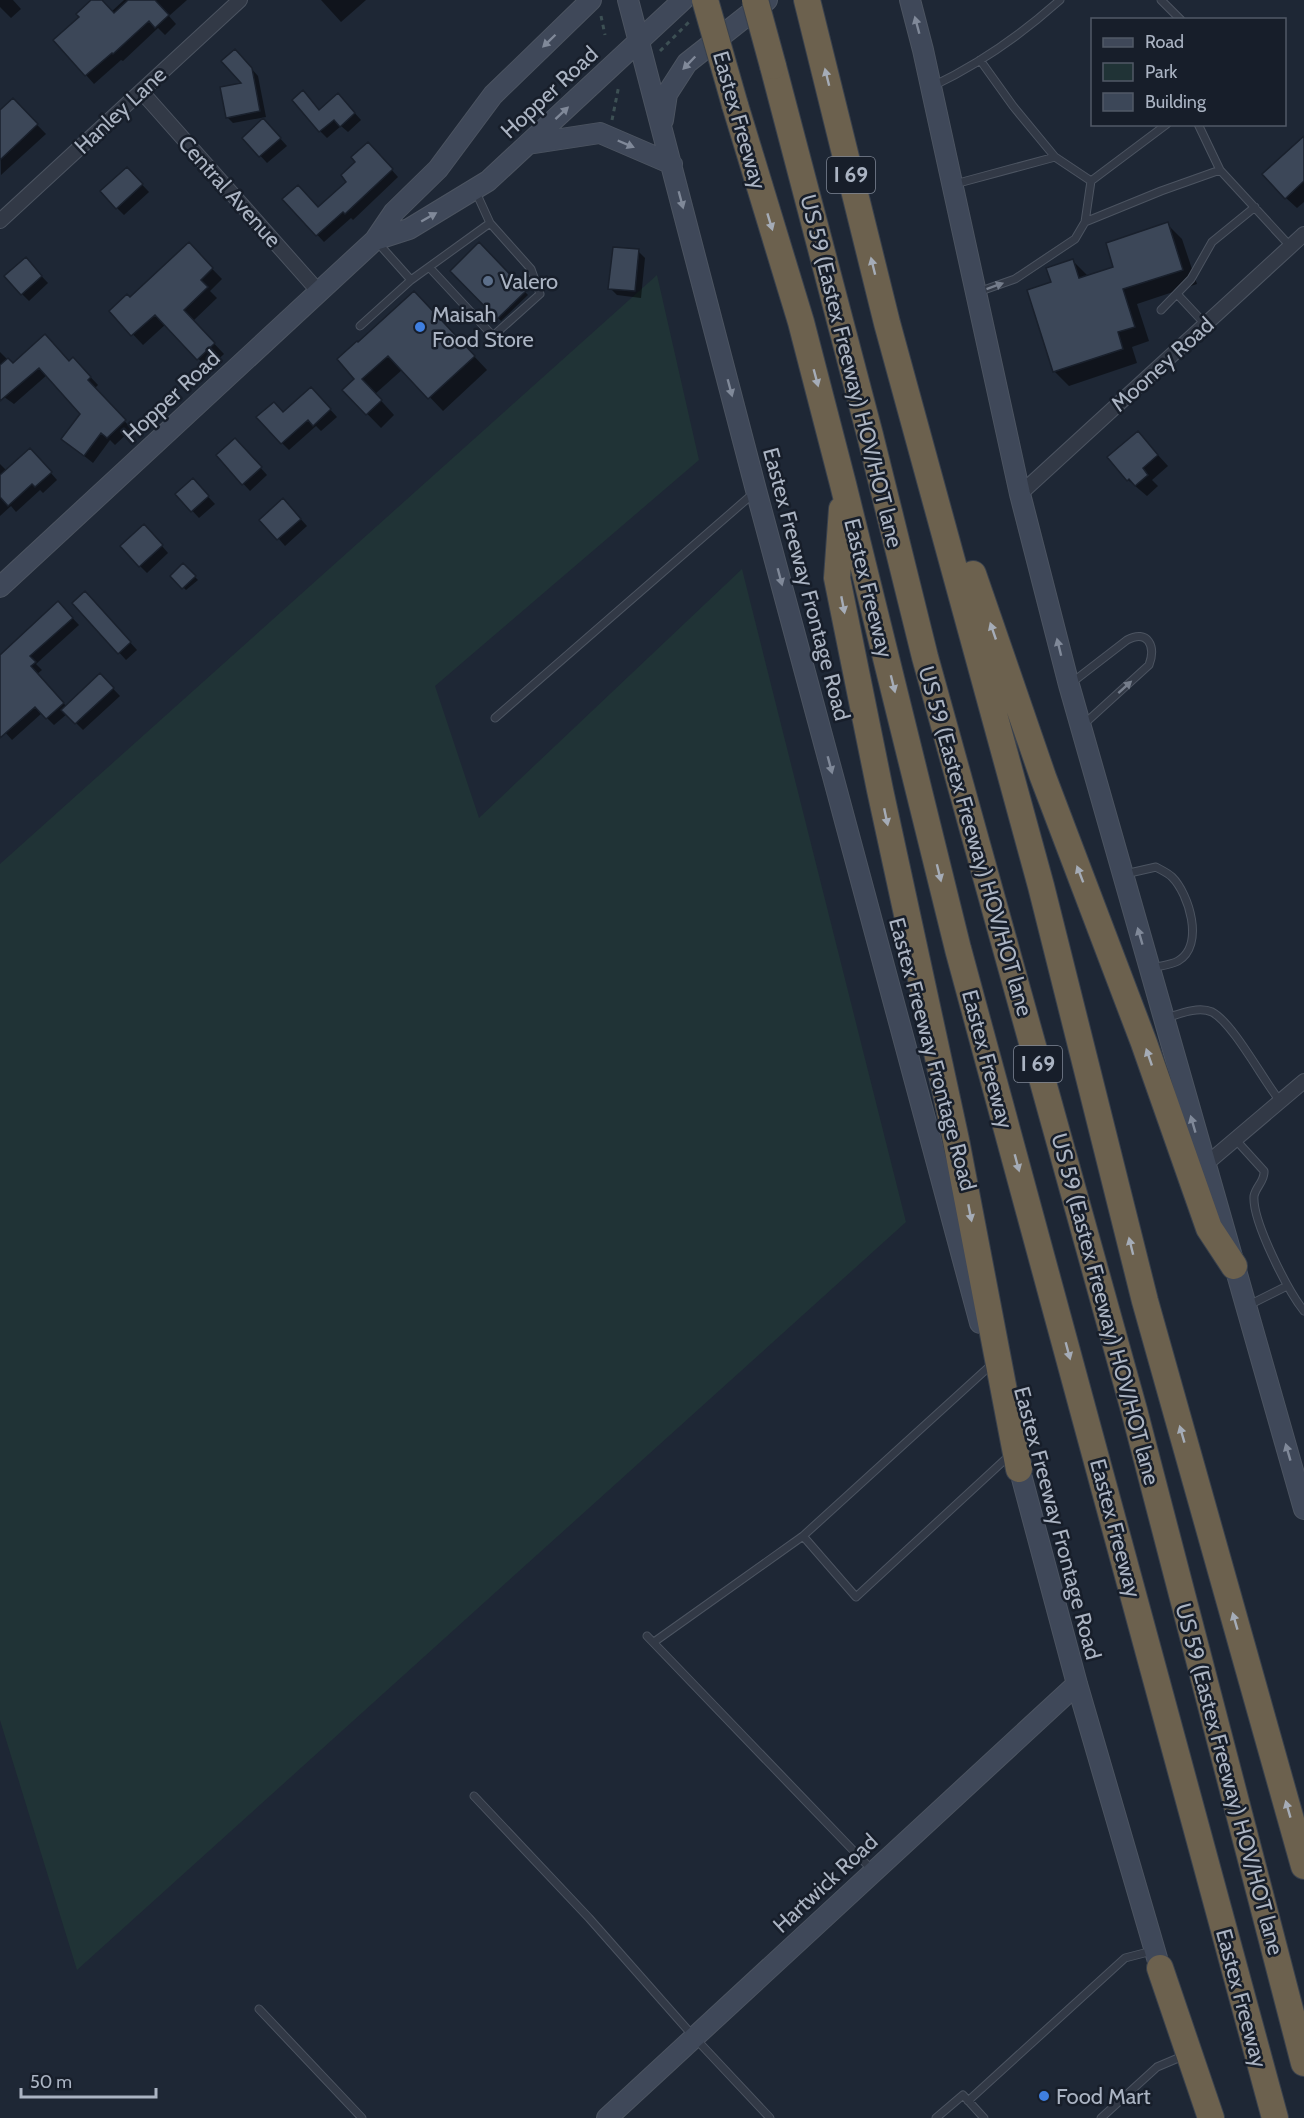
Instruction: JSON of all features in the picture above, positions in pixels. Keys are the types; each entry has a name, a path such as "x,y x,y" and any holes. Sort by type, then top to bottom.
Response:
{"highway":[{"name":"US 59 (Eastex Freeway) HOV/HOT lane","path":"755,0 870,435 925,657 1134,1410 1304,2063"},
{"name":"I 69","path":"807,0 887,323 1038,874 1145,1301 1304,1866"},
{"name":"Eastex Freeway","path":"700,8 735,105 801,322 958,949 1275,2118"},
{"path":"887,323 1043,777 1144,1043 1209,1228 1234,1266"},
{"path":"843,484 837,578 956,1140 1017,1460"},
{"path":"1157,1959 1211,2118"}],"main road":[{"name":"Eastex Freeway Frontage Road","path":"627,0 662,125 756,490 1077,1684 1157,1959 1199,2118"},
{"name":"Hopper Road","path":"375,240 409,229 476,190 682,0"},
{"path":"662,125 667,94 687,63 767,0"},
{"path":"910,0 932,87 1020,494 1069,685 1245,1307 1303,1500"},
{"name":"Hopper Road","path":"0,587 375,240 394,212 438,169 493,95 596,7"},
{"path":"528,144 600,133 672,164"},
{"name":"Hartwick Road","path":"607,2118 1077,1684"}],"street":[{"name":"Hanley Lane","path":"0,221 240,0"},
{"name":"Central Avenue","path":"141,91 319,292"},
{"name":"Mooney Road","path":"1020,494 1304,234"},
{"path":"1205,1165 1304,1081"}],"lane":[{"path":"932,87 980,60 1037,20 1059,0"},
{"path":"1161,0 1178,18"},
{"path":"980,60 1013,106 1055,157 1091,181"},
{"path":"976,293 1015,279 1075,239 1085,222 1091,181 1164,126"},
{"path":"1199,126 1220,170 1290,246"},
{"path":"953,185 1055,157"},
{"path":"1085,222 1220,170"},
{"path":"429,267 493,336 540,294 531,269 490,223 476,190"},
{"path":"1161,310 1191,279 1212,242 1255,207"},
{"path":"360,326 411,280 490,223"},
{"path":"375,240 411,280"},
{"path":"1177,294 1205,324"},
{"path":"495,718 756,490"},
{"path":"1069,685 1136,635 1144,637 1152,646 1149,665 1081,726"},
{"path":"1123,875 1156,867 1171,876 1186,898 1192,927 1190,947 1179,961 1149,969"},
{"path":"1164,1019 1193,1010 1211,1012 1229,1027 1280,1101"},
{"path":"1235,1139 1264,1170 1263,1179 1254,1196 1256,1210 1287,1286 1304,1311"},
{"path":"1245,1307 1287,1286"},
{"path":"654,1642 803,1536 991,1365"},
{"path":"803,1536 856,1597 1017,1460"},
{"path":"647,1636 873,1871"},
{"path":"474,1796 589,1918 694,2037 770,2118"},
{"path":"968,2101 1125,1958 1157,1959"},
{"path":"259,2009 362,2118"},
{"path":"1101,2118 1157,2067 1183,2056"},
{"path":"936,2118 963,2095 984,2118"}],"path":[{"path":"596,7 605,35"},
{"path":"654,56 700,8"},
{"path":"611,126 620,85"}],"green space":[{"path":"657,275 699,460 435,686 479,818 742,569 906,1222 77,1970 0,1720 0,864"}],"building":[{"path":"91,0 102,0 114,13 128,0 155,0 169,15 155,28 149,21 85,76 53,40 79,17 76,14"},
{"path":"235,49 252,68 260,111 226,118 220,87 241,83 221,61"},
{"path":"303,90 319,110 338,93 355,113 340,127 334,120 319,132 292,100"},
{"path":"13,98 38,124 0,160 0,110"},
{"path":"263,118 281,138 259,157 242,138"},
{"path":"1304,136 1304,181 1285,199 1262,174"},
{"path":"368,142 393,169 345,214 343,212 316,236 282,199 298,185 318,207 346,182 341,175 355,162 351,157"},
{"path":"127,167 143,184 116,209 100,191"},
{"path":"1168,222 1183,270 1123,289 1135,327 1118,332 1123,349 1053,372 1027,290 1051,282 1046,268 1073,259 1079,278 1113,267 1106,243"},
{"path":"189,242 213,268 201,280 208,287 184,310 215,343 197,360 155,315 131,336 109,311 127,294 130,297"},
{"name":"Valero","path":"479,242 526,291 497,319 450,271"},
{"path":"613,247 639,249 635,291 608,289"},
{"path":"26,257 42,276 21,295 4,276"},
{"path":"414,291 475,356 428,399 388,356 362,379 382,400 366,415 342,390 354,379 337,359"},
{"path":"45,334 69,361 73,357 91,377 88,380 126,420 107,438 101,433 84,456 61,439 80,414 39,368 0,401 0,365 8,358 13,363"},
{"path":"311,387 331,409 313,426 308,420 281,444 256,417 274,402 283,412"},
{"path":"1138,431 1158,455 1143,468 1148,475 1135,486 1129,479 1127,481 1107,457"},
{"path":"235,438 262,467 242,485 216,455"},
{"path":"30,448 52,472 35,487 32,484 8,506 0,497 0,475"},
{"path":"193,478 209,496 191,512 175,494"},
{"path":"283,498 301,519 277,540 259,520"},
{"path":"144,524 163,545 139,567 120,546"},
{"path":"183,563 196,576 182,589 170,576"},
{"path":"85,591 131,642 118,654 72,603"},
{"path":"58,601 73,618 30,656 36,662 31,666 64,703 46,719 35,707 0,738 0,655"},
{"path":"100,673 114,688 75,724 61,710"}],"place":[{"name":"Valero","path":"488,281"},
{"name":"Maisah Food Store","path":"420,327"},
{"name":"Food Mart","path":"1044,2096"}]}
